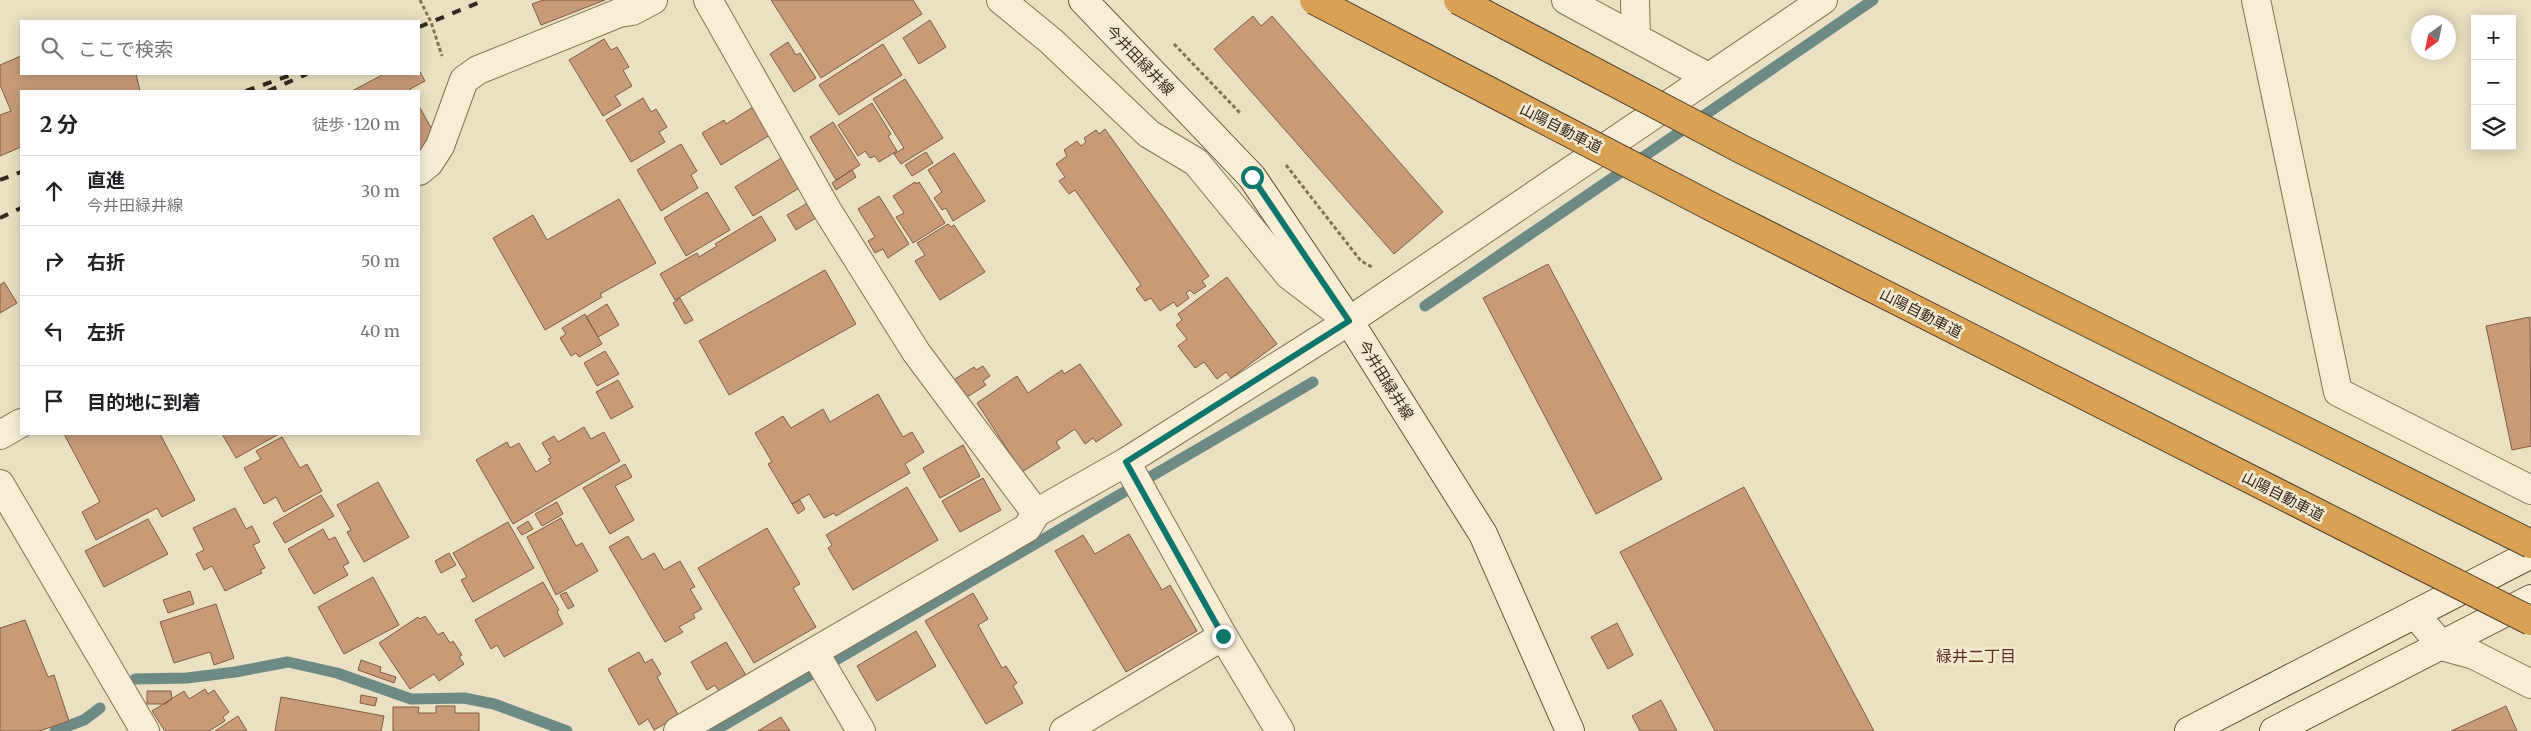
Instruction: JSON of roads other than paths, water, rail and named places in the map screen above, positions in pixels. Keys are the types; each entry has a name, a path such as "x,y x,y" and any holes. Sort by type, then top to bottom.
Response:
{"highway":[{"name":"山陽自動車道","path":"1314,0 1714,208 2531,621"},
{"path":"1458,0 1752,154 2531,544"}],"street":[{"path":"420,170 429,163 440,146 464,80 478,70 619,13 632,11 653,0"},
{"path":"708,0 827,210 916,352 1036,513"},
{"path":"1001,0 1051,41 1149,134 1196,162 1289,275 1349,321"},
{"name":"今井田緑井線","path":"1083,0 1252,177 1349,321 1483,534 1570,731"},
{"path":"1566,0 1708,77"},
{"path":"1636,0 1636,38"},
{"path":"678,731 1026,528 1036,513 1126,462 1349,321 1823,0"},
{"path":"2256,0 2338,392 2531,490"},
{"path":"0,435 20,424"},
{"path":"1126,462 1223,636 1280,731"},
{"path":"0,484 145,731"},
{"path":"2189,731 2531,554"},
{"path":"2274,731 2531,599"},
{"path":"2415,614 2442,646 2474,656 2531,684"},
{"path":"1064,731 1223,636"},
{"path":"815,652 861,731"}],"waterway":[{"path":"1425,306 1873,0"},
{"path":"714,731 1313,382"},
{"path":"135,679 187,678 235,672 288,662 337,673 411,699 464,698 494,704 567,731"},
{"path":"55,731 84,720 100,708"}],"railway":[{"path":"420,27 485,0"},
{"path":"249,90 291,75"},
{"path":"270,90 305,75"},
{"path":"0,180 20,172"},
{"path":"0,218 20,208"}],"district":[{"name":"緑井二丁目","path":"1976,656"}]}
